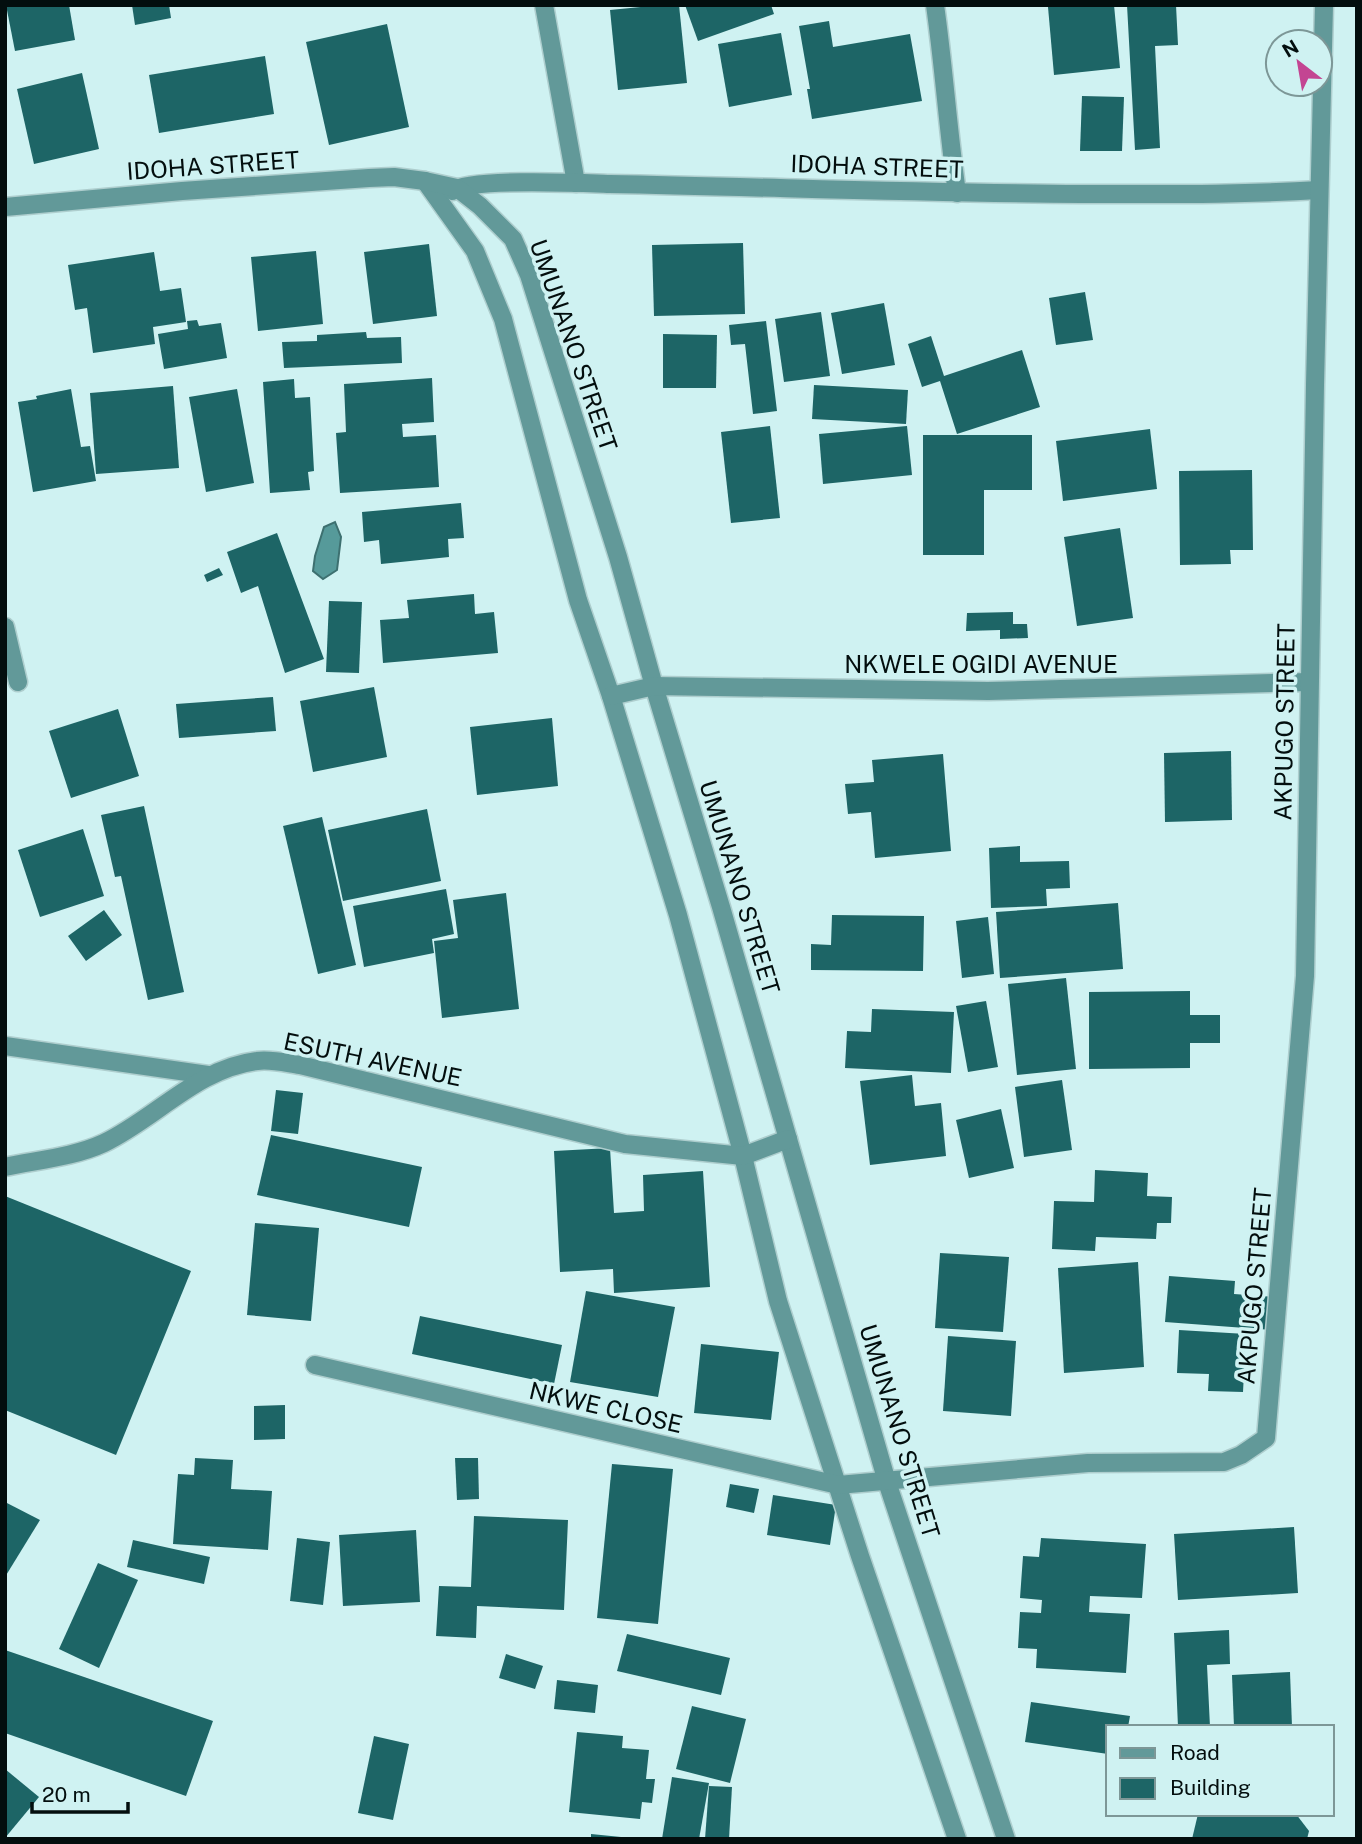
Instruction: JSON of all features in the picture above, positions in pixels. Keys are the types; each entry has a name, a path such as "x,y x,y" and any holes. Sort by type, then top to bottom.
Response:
{"street":[{"path":"544,5 576,183"},
{"path":"935,5 957,193"},
{"name":"AKPUGO STREET","path":"1266,1438 1305,976 1324,5"},
{"name":"IDOHA STREET","path":"5,207 369,178 394,177 425,181"},
{"path":"425,181 475,251 503,319 578,600 611,696 678,915 743,1156 778,1301 864,1569 957,1839"},
{"name":"UMUNANO STREET","path":"425,181 457,188 501,226 513,239 521,255 618,556 887,1482 1006,1839"},
{"name":"IDOHA STREET","path":"438,201 457,188 474,184 801,187 957,193 1243,194 1319,190"},
{"path":"5,627 18,682"},
{"name":"NKWELE OGIDI AVENUE","path":"611,696 654,686 988,691 1309,682"},
{"path":"5,1046 208,1075"},
{"name":"ESUTH AVENUE","path":"5,1167 78,1152 102,1144 134,1126 208,1075 234,1065 261,1060 300,1065 625,1144 743,1156"},
{"path":"743,1156 788,1139"},
{"name":"NKWE CLOSE","path":"315,1365 838,1485 1088,1463 1224,1462 1241,1455 1266,1438"}],"water":[{"path":"335,522 341,537 337,570 323,579 313,571 315,556 324,527"}],"building":[{"path":"6,5 69,5 75,40 15,51"},
{"path":"132,5 169,5 171,18 135,25"},
{"path":"679,5 687,83 618,90 610,10"},
{"path":"685,5 771,5 774,14 698,41"},
{"path":"1114,5 1120,68 1054,75 1048,7"},
{"path":"1127,5 1176,5 1178,45 1155,46 1160,148 1135,150"},
{"path":"829,21 833,47 910,34 922,101 812,119 807,89 810,89 799,26"},
{"path":"387,24 409,127 329,145 306,42"},
{"path":"781,33 792,95 729,107 718,44"},
{"path":"265,56 274,114 159,133 149,75"},
{"path":"82,73 99,149 34,164 17,89"},
{"path":"1082,96 1124,97 1122,151 1080,151"},
{"path":"743,243 745,314 654,316 652,245"},
{"path":"429,244 437,316 373,324 364,252"},
{"path":"316,251 323,324 258,331 251,257"},
{"path":"154,252 160,291 181,288 186,322 153,327 155,344 93,353 87,308 75,310 68,265"},
{"path":"1085,292 1093,340 1056,345 1049,298"},
{"path":"884,303 895,365 842,374 831,313"},
{"path":"821,312 830,376 784,382 775,319"},
{"path":"197,320 199,326 221,323 227,358 164,369 158,334 188,329 187,321"},
{"path":"766,321 777,411 753,414 745,344 731,345 729,325"},
{"path":"366,332 367,338 401,337 402,363 284,368 282,342 317,341 317,335"},
{"path":"663,334 717,335 716,388 663,388"},
{"path":"931,336 944,376 1022,350 1040,407 957,434 940,381 922,387 908,344"},
{"path":"432,378 434,422 402,424 403,437 436,435 439,487 340,493 336,433 346,432 344,384"},
{"path":"294,379 295,398 310,397 314,471 308,472 310,490 270,493 263,382"},
{"path":"814,385 908,390 906,424 812,419"},
{"path":"173,386 179,468 96,474 90,393"},
{"path":"71,389 81,447 90,446 96,481 33,492 18,402"},
{"path":"237,389 254,483 206,492 189,397"},
{"path":"770,426 780,518 731,523 721,432"},
{"path":"907,426 912,475 823,484 819,434"},
{"path":"1150,429 1157,489 1063,501 1056,441"},
{"path":"923,435 1032,435 1032,490 984,490 984,555 923,555"},
{"path":"1252,470 1253,550 1230,550 1231,564 1180,565 1179,471"},
{"path":"461,503 464,538 448,539 449,557 381,564 379,540 364,542 362,512"},
{"path":"1120,528 1133,618 1077,626 1064,537"},
{"path":"277,533 324,659 285,673 258,586 241,593 227,552"},
{"path":"219,568 223,575 207,582 204,575"},
{"path":"474,594 475,614 494,612 498,653 383,663 380,620 409,618 407,600"},
{"path":"329,601 362,602 359,673 326,672"},
{"path":"1013,612 1013,624 1027,624 1028,638 1000,639 1000,630 966,631 967,613"},
{"path":"374,687 387,757 313,772 300,701"},
{"path":"273,697 276,731 179,738 176,704"},
{"path":"118,709 139,776 71,798 49,731"},
{"path":"552,718 558,786 477,795 470,727"},
{"path":"1231,751 1232,820 1165,822 1164,753"},
{"path":"943,754 951,851 875,858 871,812 848,814 845,784 874,782 872,760"},
{"path":"144,806 184,992 148,1000 121,876 115,877 101,815"},
{"path":"427,809 441,881 343,901 328,830"},
{"path":"322,817 356,965 318,974 283,826"},
{"path":"83,829 104,896 40,917 18,850"},
{"path":"1020,846 1020,862 1069,861 1070,888 1046,889 1047,906 991,908 989,848"},
{"path":"446,889 454,934 432,939 434,953 364,967 353,906"},
{"path":"506,893 519,1009 442,1018 434,941 458,938 453,900"},
{"path":"1118,903 1123,969 1000,978 996,912"},
{"path":"104,910 122,935 86,961 68,936"},
{"path":"832,915 924,916 923,971 811,970 811,944 831,945"},
{"path":"988,917 994,974 962,978 956,921"},
{"path":"1066,978 1076,1069 1017,1075 1008,984"},
{"path":"1190,991 1190,1015 1220,1015 1220,1043 1190,1043 1190,1068 1089,1069 1089,992"},
{"path":"986,1001 998,1067 968,1072 956,1006"},
{"path":"872,1009 954,1012 951,1073 845,1068 847,1031 871,1032"},
{"path":"912,1075 915,1106 941,1103 946,1156 870,1165 860,1081"},
{"path":"1062,1080 1072,1150 1024,1157 1015,1087"},
{"path":"276,1090 303,1093 298,1134 271,1131"},
{"path":"1001,1109 1014,1168 969,1178 956,1120"},
{"path":"271,1135 422,1167 409,1227 257,1195"},
{"path":"610,1148 614,1213 644,1211 643,1175 703,1171 710,1287 614,1293 613,1269 560,1272 554,1151"},
{"path":"1095,1170 1148,1173 1147,1196 1172,1197 1171,1223 1157,1223 1156,1239 1096,1237 1095,1251 1052,1249 1054,1201 1094,1202"},
{"path":"5,1196 191,1271 116,1455 5,1410"},
{"path":"255,1223 319,1228 311,1321 247,1315"},
{"path":"940,1253 1009,1257 1003,1332 935,1328"},
{"path":"1138,1262 1144,1367 1064,1373 1058,1268"},
{"path":"1169,1276 1235,1281 1234,1294 1274,1297 1272,1330 1165,1322"},
{"path":"586,1291 675,1307 658,1397 570,1382"},
{"path":"420,1316 562,1345 554,1384 412,1354"},
{"path":"1179,1330 1246,1334 1243,1392 1208,1391 1209,1374 1177,1373"},
{"path":"948,1336 1016,1341 1011,1416 943,1411"},
{"path":"701,1344 779,1352 771,1420 694,1413"},
{"path":"285,1405 285,1439 254,1440 254,1406"},
{"path":"195,1458 233,1460 231,1489 272,1491 268,1550 173,1544 178,1474 194,1475"},
{"path":"455,1458 478,1458 479,1499 457,1500"},
{"path":"612,1464 673,1469 658,1624 597,1618"},
{"path":"730,1484 759,1489 754,1513 726,1507"},
{"path":"773,1495 836,1505 830,1545 767,1535"},
{"path":"5,1502 40,1520 5,1577"},
{"path":"474,1516 568,1520 564,1610 477,1606 476,1638 436,1636 439,1586 471,1587"},
{"path":"1294,1527 1298,1593 1178,1600 1174,1534"},
{"path":"416,1530 420,1602 343,1606 339,1535"},
{"path":"297,1538 330,1542 323,1605 290,1601"},
{"path":"1041,1538 1146,1544 1142,1598 1090,1596 1089,1612 1130,1614 1126,1673 1036,1668 1037,1649 1018,1648 1020,1612 1041,1613 1042,1600 1020,1598 1023,1556 1039,1557"},
{"path":"133,1540 210,1557 204,1584 127,1567"},
{"path":"98,1563 138,1580 99,1668 59,1649"},
{"path":"1229,1630 1230,1664 1207,1665 1210,1725 1178,1725 1174,1633"},
{"path":"627,1634 730,1658 721,1695 617,1671"},
{"path":"5,1650 213,1721 186,1796 5,1733"},
{"path":"506,1654 543,1666 535,1689 499,1678"},
{"path":"1290,1672 1292,1725 1234,1725 1232,1675"},
{"path":"557,1680 598,1685 595,1713 554,1709"},
{"path":"1031,1702 1130,1716 1128,1725 1106,1725 1106,1754 1025,1742"},
{"path":"692,1706 746,1719 730,1783 676,1769"},
{"path":"577,1732 623,1736 622,1748 649,1750 646,1779 655,1779 652,1803 642,1802 640,1819 569,1812"},
{"path":"374,1736 409,1744 393,1820 358,1813"},
{"path":"5,1769 39,1797 5,1838"},
{"path":"672,1777 709,1783 699,1839 662,1839"},
{"path":"709,1786 732,1787 729,1839 705,1839"},
{"path":"1198,1816 1298,1816 1309,1831 1307,1839 1192,1839"},
{"path":"591,1834 621,1837 621,1839 591,1839"}]}
